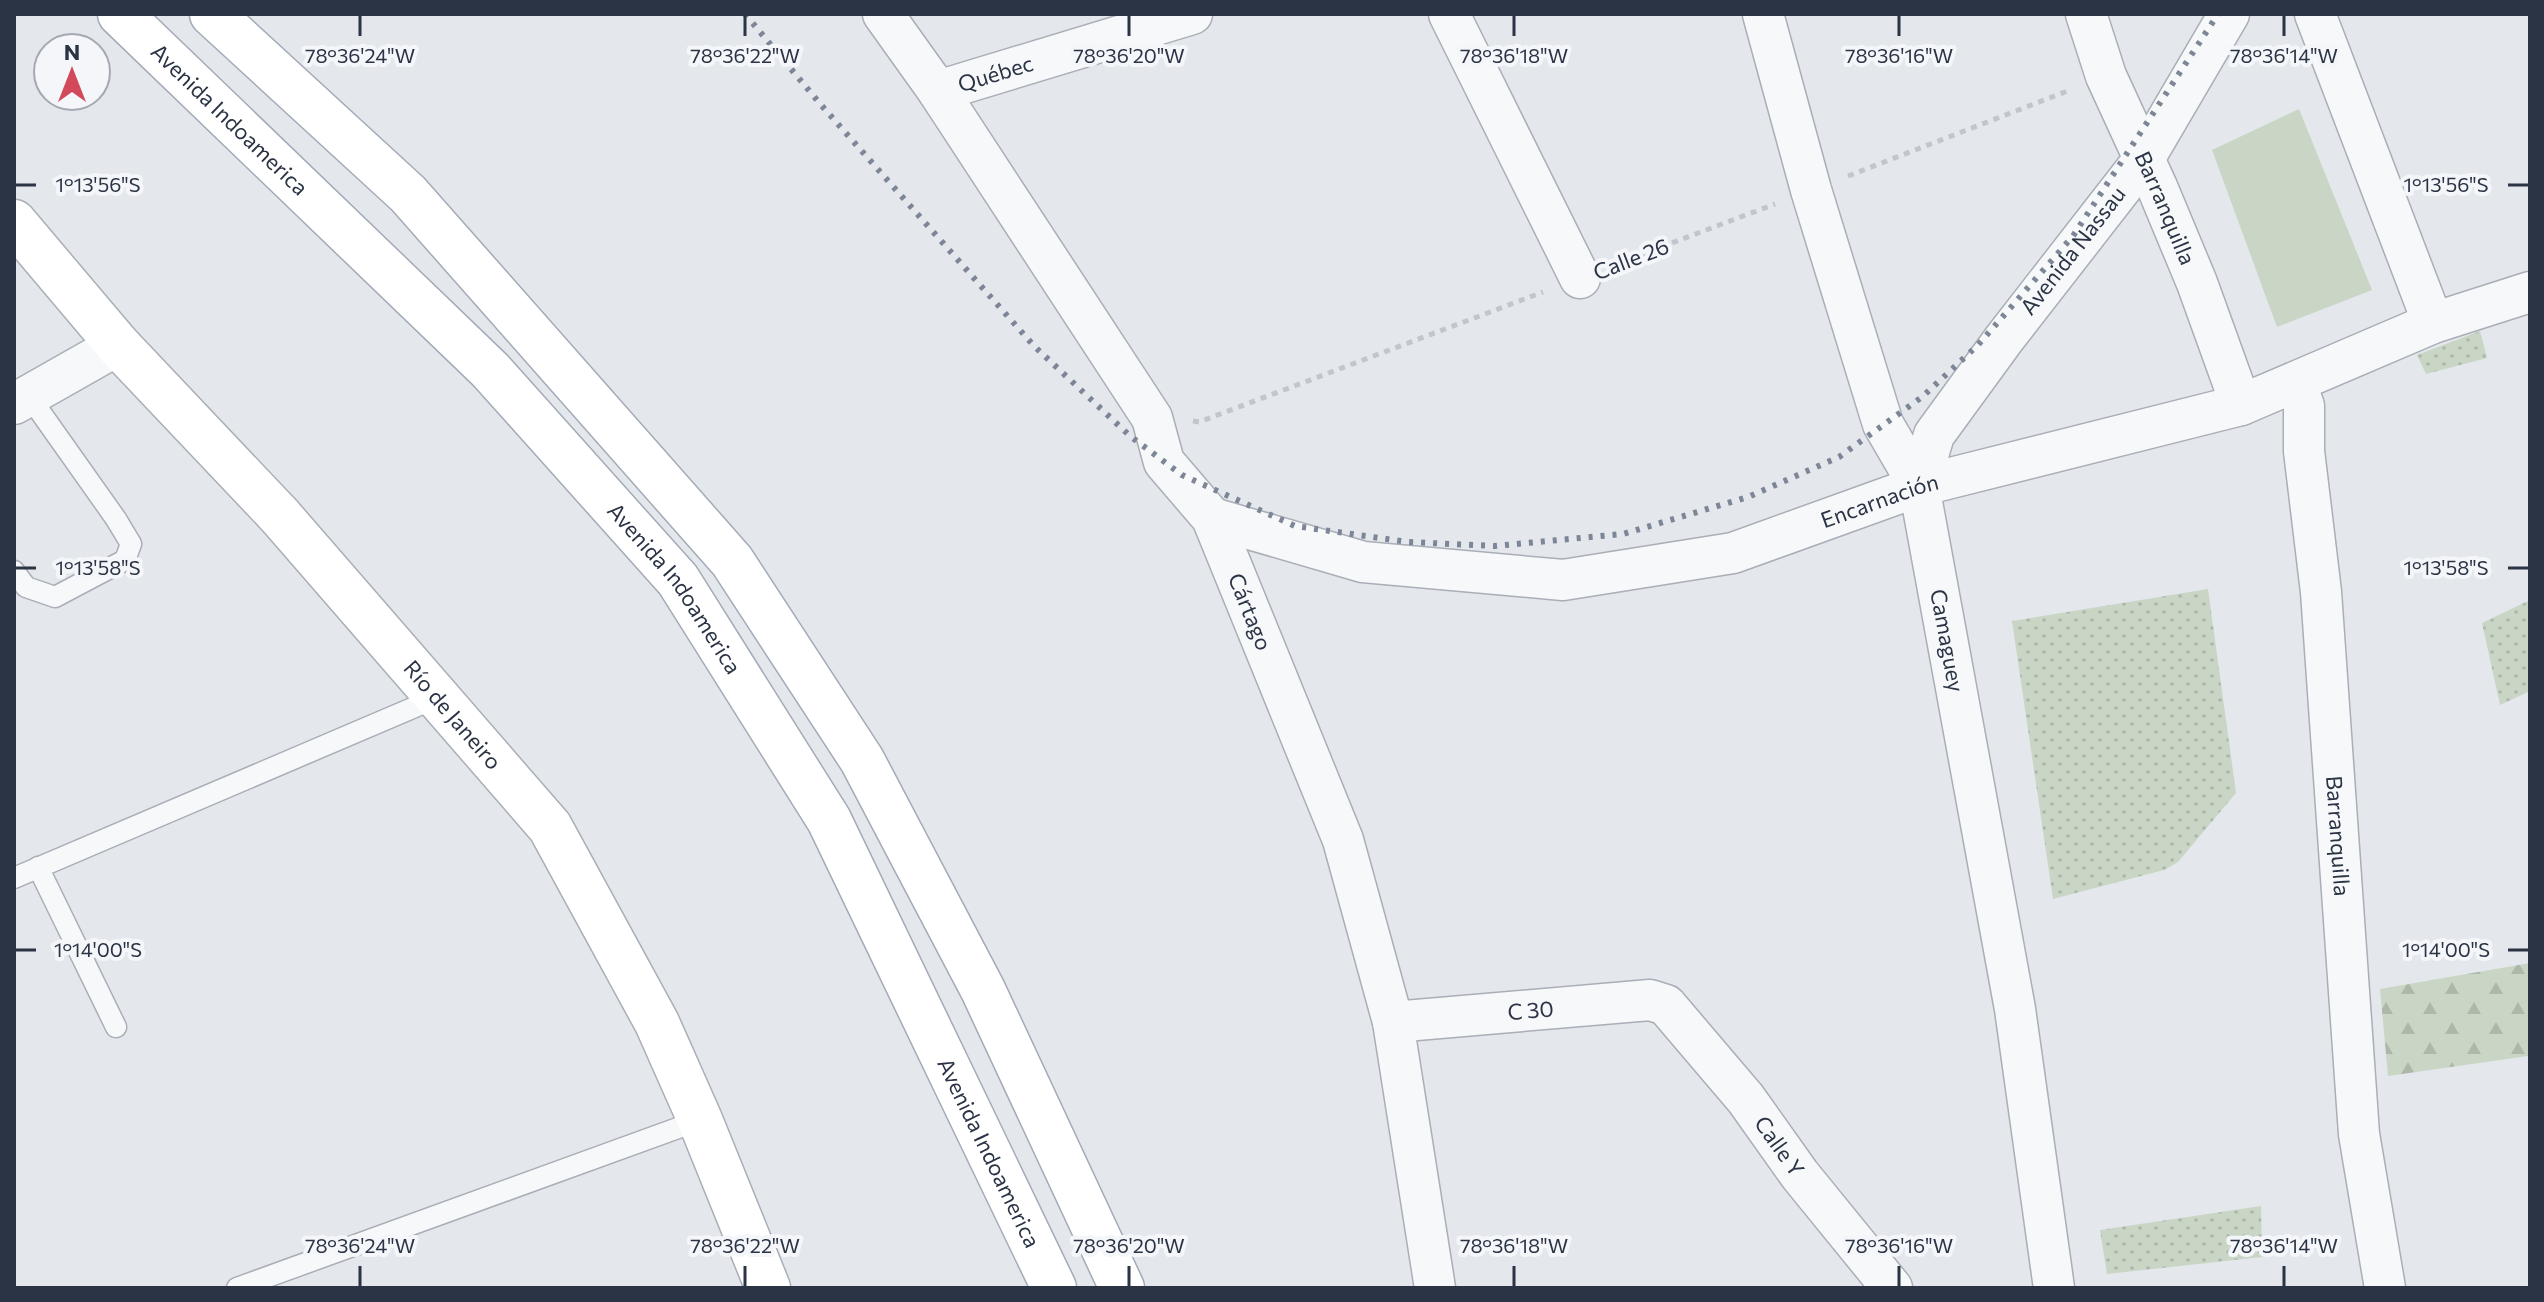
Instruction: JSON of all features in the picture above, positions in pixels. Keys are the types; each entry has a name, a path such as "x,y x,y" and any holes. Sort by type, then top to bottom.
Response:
{"main road":[{"name":"Avenida Indoamerica","path":"120,14 490,370 678,580 829,820 1054,1288"},
{"path":"212,14 408,194 732,561 870,774 983,990 1122,1288"},
{"name":"Río de Janeiro","path":"14,222 118,345 280,516 550,827 657,1023 768,1288"}],"street":[{"name":"Cártago","path":"883,14 938,91 1152,418 1164,462 1212,518 1343,840 1393,1022 1435,1288"},
{"name":"Québec","path":"938,91 1192,14"},
{"path":"1449,14 1580,278"},
{"name":"Camaguey","path":"1763,14 1811,190 1883,424 1919,486 2015,1009 2054,1288"},
{"name":"Barranquilla","path":"2086,14 2106,76 2197,283 2241,405"},
{"name":"Avenida Nassau","path":"1919,486 1934,435 2004,339 2144,159 2229,14"},
{"path":"2315,14 2433,323"},
{"name":"Encarnación","path":"1212,518 1363,562 1563,580 1733,553 1919,486 2241,405 2433,323 2530,292"},
{"path":"22,400 118,345"},
{"name":"Barranquilla","path":"2296,383 2304,406 2304,451 2321,592 2359,1134 2385,1288"},
{"name":"C 30","path":"1393,1022 1650,1000 1666,1005"},
{"name":"Calle Y","path":"1666,1005 1746,1099 1800,1175 1892,1288"}],"lane":[{"path":"14,571 26,587 55,597 125,560 131,544 22,400"},
{"path":"14,878 436,698"},
{"path":"38,867 116,1027"},
{"path":"237,1288 700,1120"}],"path":[{"name":"Calle 26","path":"1152,418 1199,422 2106,76"}],"green space":[{"path":"2299,109 2372,290 2277,327 2212,150"},
{"path":"2480,331 2487,358 2426,374 2417,355"},
{"path":"2208,589 2236,793 2178,862 2164,870 2053,899 2012,621"},
{"path":"2530,600 2530,691 2500,705 2482,623"},
{"path":"2530,963 2530,1068 2528,1056 2388,1076 2380,989"},
{"path":"2261,1206 2262,1257 2107,1274 2100,1230"}],"railway":[{"path":"745,14 1034,346 1130,436 1182,475 1295,526 1408,542 1495,546 1623,534 1748,497 1839,457 1922,397 1978,345 2073,236 2218,14"}]}
